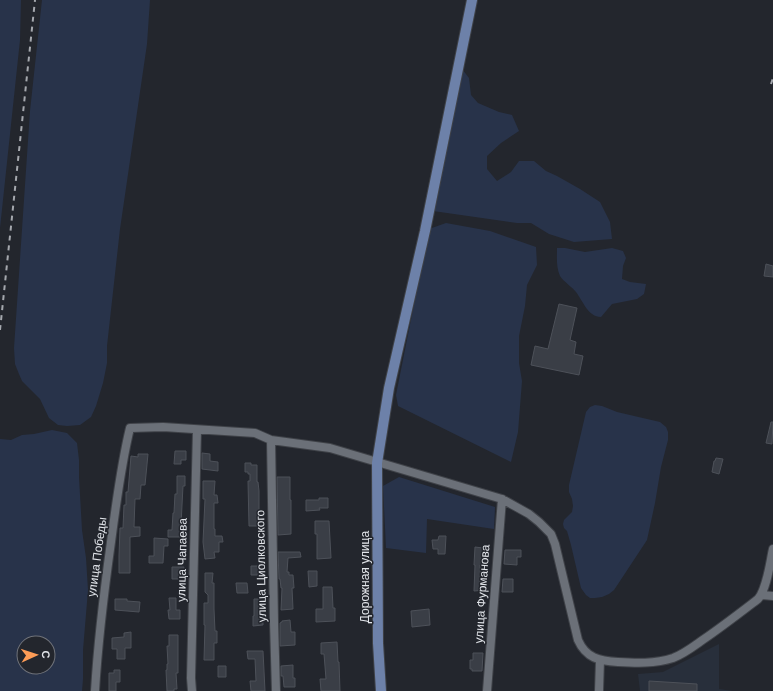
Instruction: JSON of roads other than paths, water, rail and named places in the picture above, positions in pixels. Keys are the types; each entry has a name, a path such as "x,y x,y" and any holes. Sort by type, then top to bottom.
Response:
{"main road":[{"name":"Дорожная улица","path":"381,691 378,643 377,463 389,388 423,239 472,0"}],"street":[{"name":"улица Победы","path":"95,691 97,657 117,496 130,428 163,427 197,430"},
{"path":"197,430 255,433 271,440 330,448 502,499 529,514 544,526 551,534 555,544 581,648 587,654 600,660 614,662 659,661 672,658 687,650 727,623 762,595 773,549"},
{"name":"улица Чапаева","path":"192,691 191,678 197,430"},
{"name":"улица Циолковского","path":"271,440 276,691"},
{"name":"улица Фурманова","path":"487,691 502,499"},
{"path":"762,595 773,596"},
{"path":"598,691 600,660"}],"railway":[{"path":"0,330 35,0"},
{"path":"771,84 773,78"}]}
